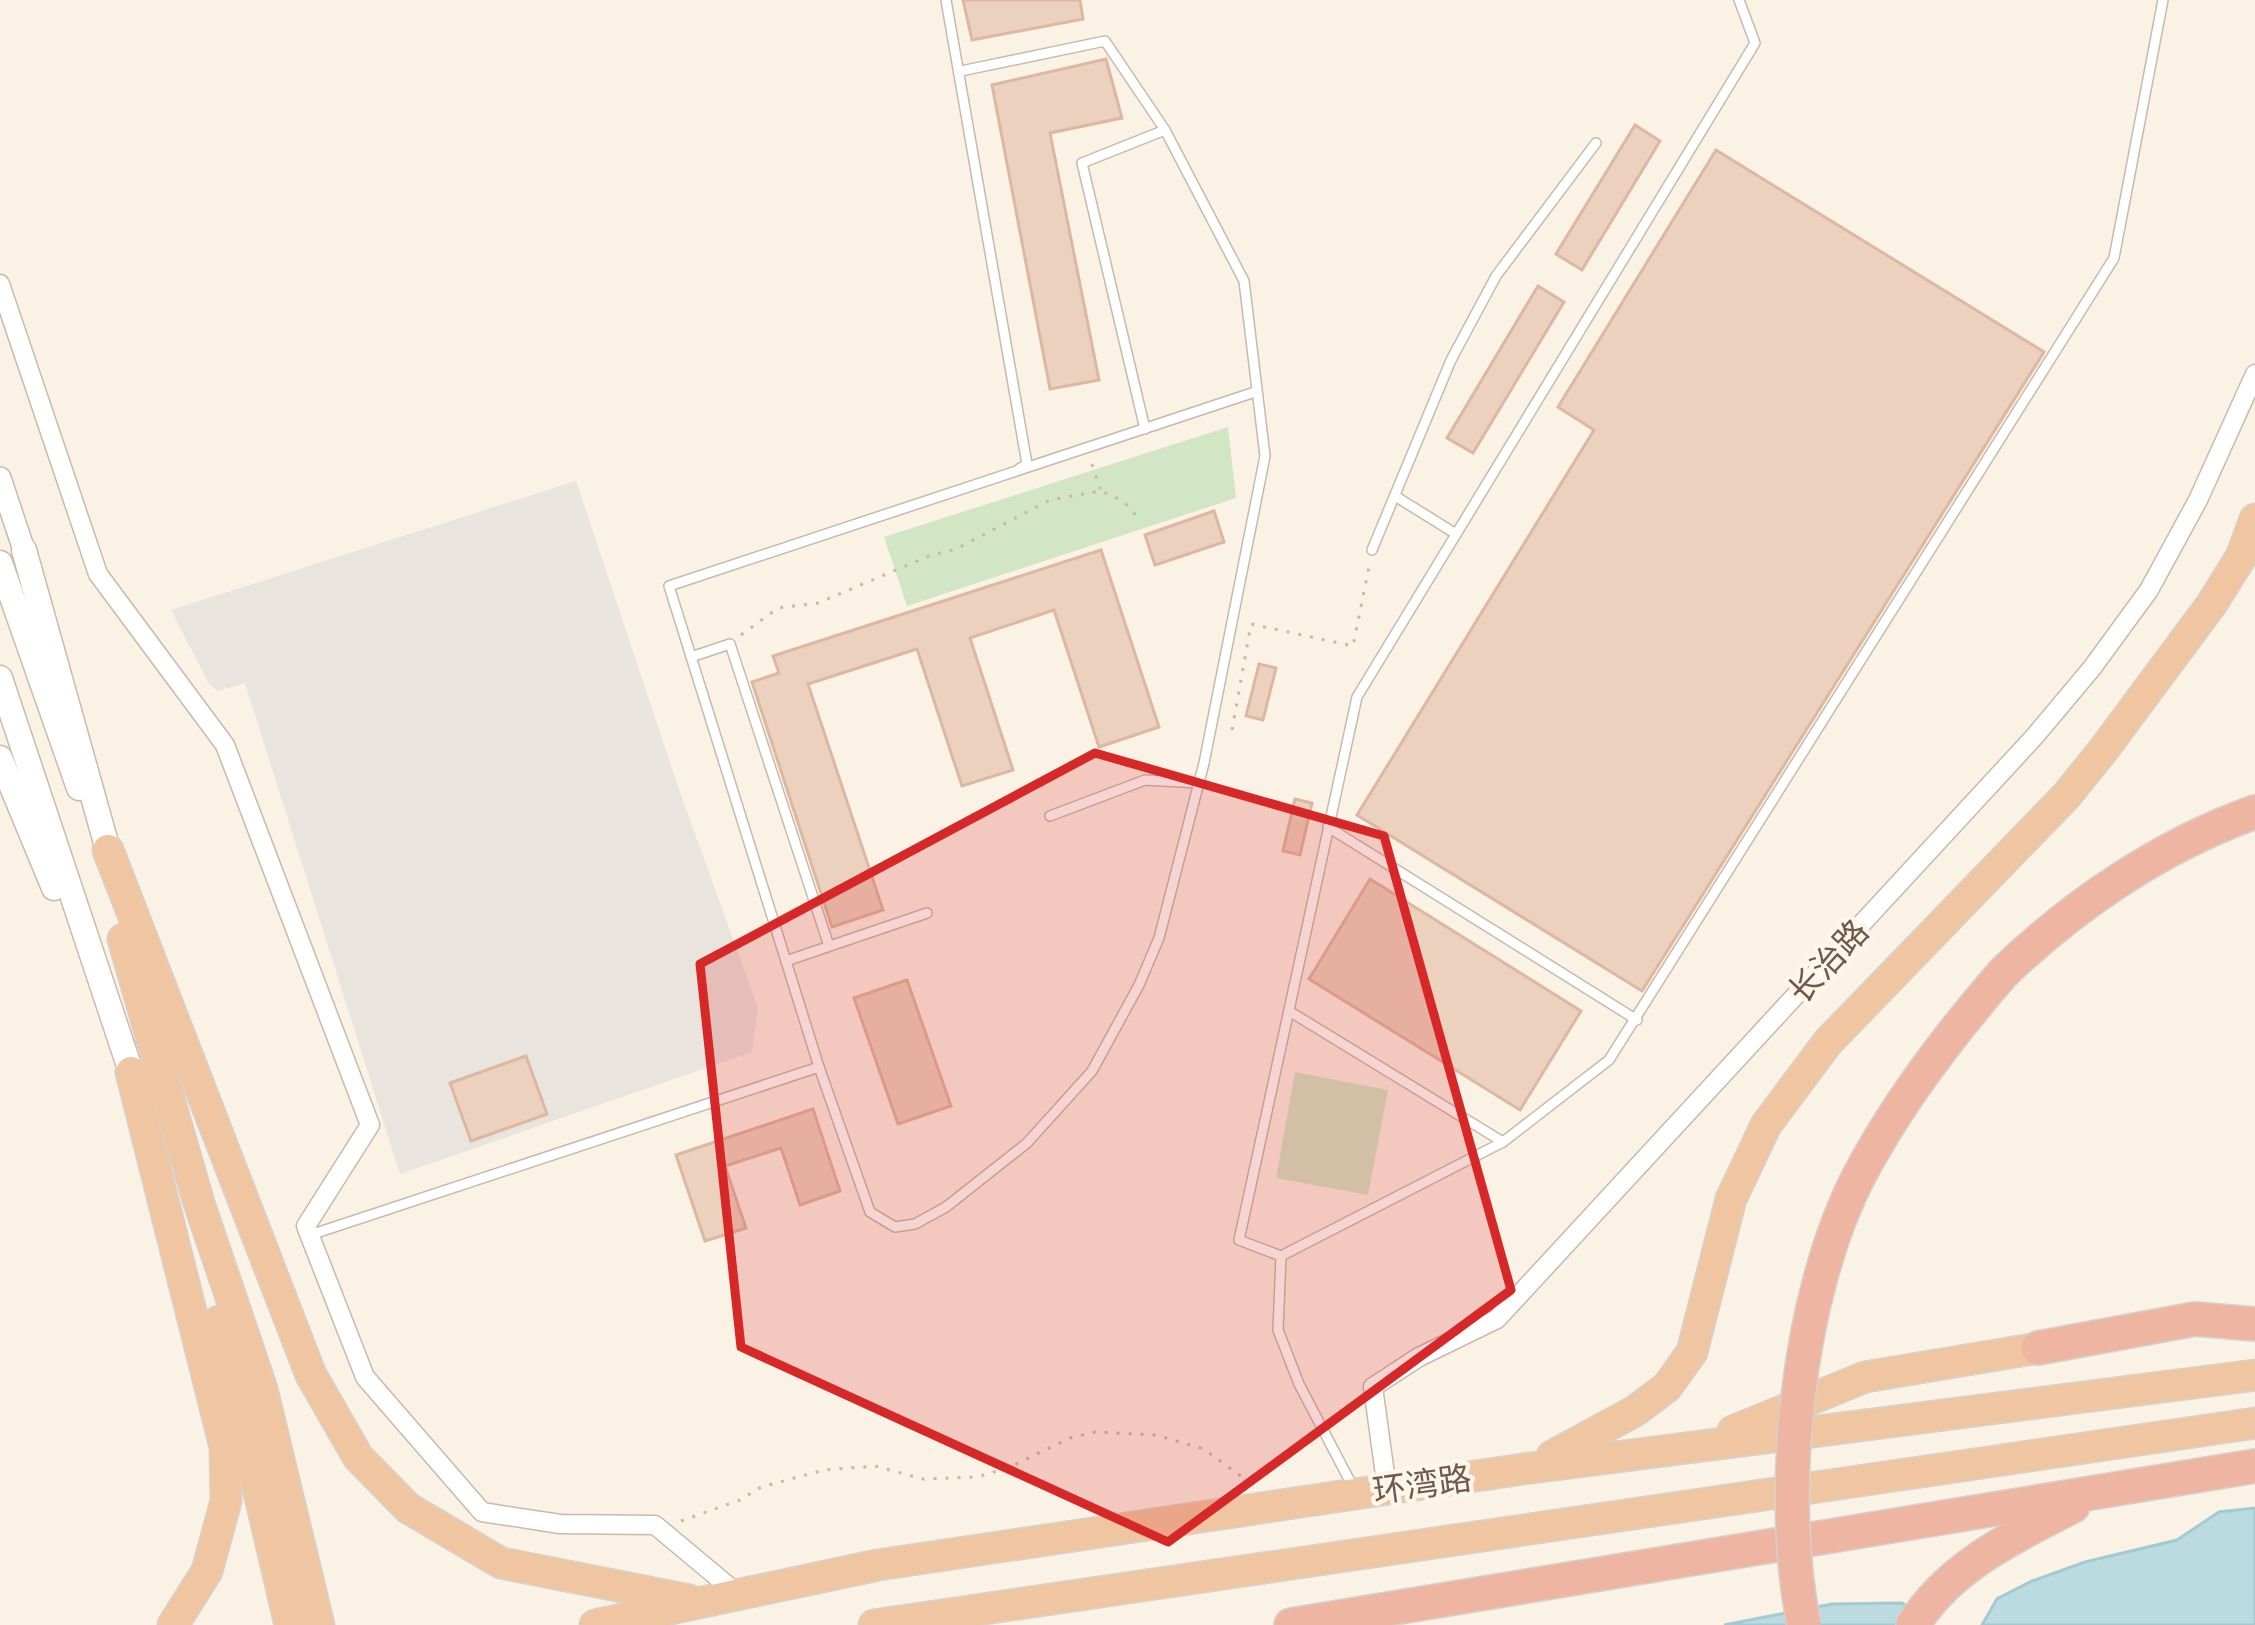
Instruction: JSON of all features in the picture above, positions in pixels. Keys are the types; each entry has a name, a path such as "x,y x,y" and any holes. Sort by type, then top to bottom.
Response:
{"highway":[{"path":"1523,1469 1574,1447 1667,1387 1692,1352 1731,1198 1766,1125 1828,1042 2067,795 2143,701 2242,557 2255,520"},
{"path":"1804,1625 1790,1528 1805,1359 1832,1240 1859,1176 1908,1094 1959,1024 2044,933 2172,849 2255,812"},
{"path":"108,850 311,1375 358,1457 408,1508 500,1563 701,1603"},
{"path":"108,850 123,941 199,1203 262,1389 319,1625"},
{"path":"131,1072 225,1447 226,1501 207,1571 173,1625"},
{"path":"131,1072 165,1156 227,1346 290,1625"},
{"path":"1697,1446 1865,1377 2195,1319 2255,1324"},
{"name":"环湾路","path":"595,1625 878,1565 1523,1469 2255,1375"},
{"name":"环湾路","path":"874,1625 2255,1423"},
{"path":"1291,1625 2255,1466"},
{"path":"1920,1614 1971,1562 2106,1490"}],"main road":[{"path":"24,550 108,850"},
{"path":"0,563 69,768 108,850"},
{"path":"0,678 131,1072"},
{"path":"0,758 131,1072"}],"street":[{"path":"0,284 98,574 225,745 370,1125 306,1226 365,1377 482,1512 560,1524 655,1525 739,1594"},
{"name":"长治路","path":"1372,1491 1373,1387 1419,1357 1497,1318 2035,736 2149,590 2198,500 2255,374"},
{"path":"0,478 24,550"}],"lane":[{"path":"946,0 1027,464 1015,472"},
{"path":"1739,0 1755,43 1357,697 1239,1240 1281,1256 1502,1142 1609,1060 2114,258 2163,0"},
{"path":"961,71 1106,41 1165,130 1244,281 1265,456 1199,783 1160,938 1139,985 1092,1071 1027,1143 946,1207 915,1224 896,1227 870,1212 819,1067 669,586 1255,392"},
{"path":"1145,429 1082,163 1165,130"},
{"path":"1372,550 1451,360 1496,276 1596,142"},
{"path":"1395,496 1456,533"},
{"path":"691,657 730,644 829,946"},
{"path":"1050,816 1145,780 1199,783"},
{"path":"1328,827 1637,1020"},
{"path":"786,961 927,913"},
{"path":"1288,1011 1502,1142"},
{"path":"310,1235 819,1067"},
{"path":"1281,1256 1278,1330 1299,1384 1372,1491"}],"path":[{"path":"1087,448 1101,491"},
{"path":"730,644 778,608 818,602 929,556 956,550 1050,500 1101,491 1123,501 1142,521"},
{"path":"1232,730 1252,624 1353,646 1372,550"},
{"path":"655,1525 686,1520 760,1487 824,1470 875,1466 923,1479 977,1477 1094,1432 1156,1435 1204,1449 1281,1505"}],"highlighted area":[{"path":"1095,753 1384,836 1511,1290 1168,1542 741,1347 700,964"}],"shaded area":[{"path":"576,481 758,1008 752,1052 400,1174 245,683 217,691 171,610"}],"green space":[{"path":"1228,427 1236,498 907,606 884,537"},
{"path":"1295,1072 1388,1090 1368,1195 1276,1178"}],"water":[{"path":"2255,1508 2255,1625 1982,1625 1997,1599 2032,1581 2085,1562 2177,1540 2219,1512"},
{"path":"1902,1603 1932,1625 1724,1625 1832,1604"}],"building":[{"path":"963,0 1080,0 1083,19 972,40"},
{"path":"1106,59 1122,118 1050,133 1099,380 1050,389 992,85"},
{"path":"1635,125 1660,141 1582,270 1556,254"},
{"path":"1716,150 2044,352 1642,991 1357,815 1594,430 1558,407"},
{"path":"1538,286 1564,302 1473,453 1447,438"},
{"path":"1214,511 1224,542 1155,565 1145,535"},
{"path":"1101,550 1159,727 1099,747 1054,610 970,638 1013,770 962,786 917,649 808,684 883,910 832,927 752,682 779,673 773,656"},
{"path":"1259,664 1276,668 1263,720 1246,716"},
{"path":"1295,799 1312,803 1300,855 1283,851"},
{"path":"1370,879 1581,1011 1520,1110 1309,979"},
{"path":"907,980 951,1106 898,1124 854,998"},
{"path":"526,1056 547,1114 471,1141 450,1083"},
{"path":"813,1109 840,1191 800,1205 781,1148 725,1166 746,1228 705,1241 676,1155"}]}
